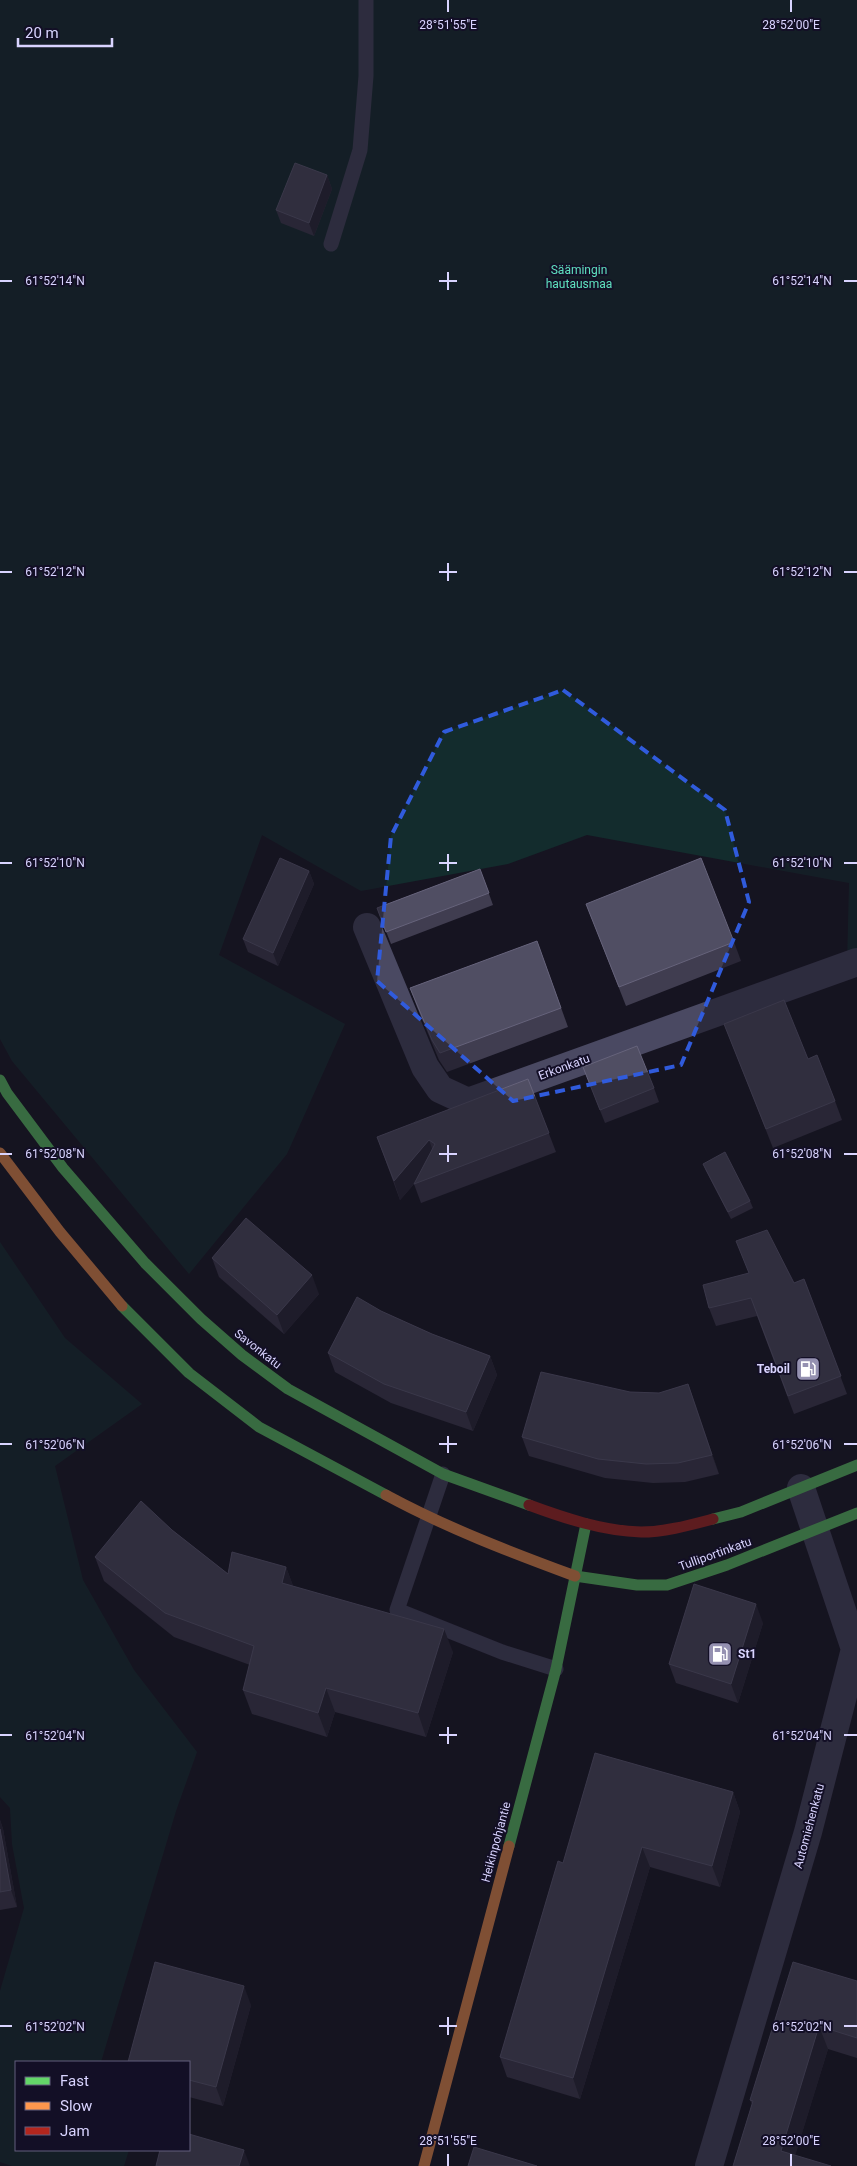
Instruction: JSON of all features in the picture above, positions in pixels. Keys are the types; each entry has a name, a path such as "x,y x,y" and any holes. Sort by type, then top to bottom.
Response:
{"main road":[{"name":"Savonkatu","path":"0,1080 7,1093 63,1168 145,1264 201,1319 242,1355 288,1389 443,1474 586,1524"},
{"path":"0,1153 60,1232 120,1304 189,1373 259,1427 428,1518 491,1545 576,1576"},
{"path":"586,1524 641,1532 684,1527 740,1512 857,1465"},
{"name":"Tulliportinkatu","path":"576,1576 637,1586 667,1585 695,1577 857,1513"},
{"name":"Heikinpohjantie","path":"424,2166 556,1669 586,1524"}],"street":[{"name":"Erkonkatu","path":"367,927 425,1067 440,1089 468,1102 857,962"},
{"name":"Automiehenkatu","path":"709,2166 808,1832 856,1650 801,1488"}],"lane":[{"path":"331,244 360,150 366,76 366,0"},
{"path":"443,1474 397,1610 502,1652 556,1669"}],"highlighted area":[{"path":"563,690 725,810 749,902 681,1065 513,1101 377,981 391,836 444,732"}],"green space":[{"name":"Säämingin hautausmaa","path":"0,0 857,0 857,962 847,966 849,883 587,835 508,864 361,891 262,835 219,955 345,1024 287,1154 189,1274 12,1061 0,1039"},
{"path":"0,1242 65,1338 142,1404 55,1466 83,1580 134,1670 197,1752 176,1811 101,2061 15,2061 15,2151 129,2151 124,2166 12,2166 0,2162 0,1991 24,1908 12,1844 10,1808 0,1797"}],"building":[{"path":"295,163 327,175 309,223 276,210"},
{"path":"280,858 309,871 273,953 243,939"},
{"path":"701,858 734,942 619,987 586,904"},
{"path":"480,869 489,893 386,932 377,908"},
{"path":"537,941 561,1008 440,1053 432,1040 410,988"},
{"path":"784,1000 808,1059 817,1055 835,1101 766,1129 724,1024"},
{"path":"637,1046 654,1088 600,1110 583,1067"},
{"path":"528,1079 549,1133 414,1184 435,1144 429,1140 394,1181 377,1137"},
{"path":"725,1152 750,1201 728,1212 703,1164"},
{"path":"246,1218 312,1275 277,1315 212,1258"},
{"path":"767,1230 794,1283 804,1279 841,1376 788,1396 751,1298 709,1308 703,1285 749,1273 736,1241"},
{"path":"357,1297 381,1311 432,1334 490,1356 466,1412 384,1384 328,1353"},
{"path":"541,1372 630,1392 659,1393 688,1384 712,1455 678,1463 646,1464 598,1459 522,1437"},
{"path":"141,1501 172,1530 228,1574 232,1552 286,1567 282,1583 444,1629 418,1713 326,1688 318,1713 243,1690 254,1646 165,1613 95,1557"},
{"name":"St1","path":"694,1584 756,1604 731,1684 669,1664"},
{"path":"595,1753 733,1792 712,1866 642,1847 573,2078 500,2057 558,1861 563,1863"},
{"path":"0,1829 11,1890 0,1892"},
{"path":"155,1962 244,1986 216,2087 190,2080 190,2061 128,2061"},
{"path":"793,1962 857,1981 857,2038 819,2026 781,2151 831,2166 733,2166 753,2101 750,2100"},
{"path":"190,2134 244,2150 239,2166 156,2166 160,2151 190,2151"},
{"path":"474,2147 537,2166 468,2166"}],"traffic: fast":[{"path":"0,1080 7,1093 63,1168 145,1263 201,1319 242,1355 288,1389 443,1474 529,1505"},
{"path":"122,1306 189,1373 259,1427 386,1495"},
{"path":"713,1519 741,1512 857,1465"},
{"path":"575,1576 637,1585 667,1585 727,1565 857,1513"},
{"path":"509,1846 556,1669 586,1524"}],"traffic: slow":[{"path":"0,1153 60,1232 122,1306"},
{"path":"386,1495 455,1529 575,1576"},
{"path":"424,2166 509,1846"}],"traffic: jam":[{"path":"529,1505 584,1523 627,1531 659,1531 713,1519"}],"place":[{"name":"Teboil","path":"808,1369"},
{"name":"St1","path":"720,1654"}]}
